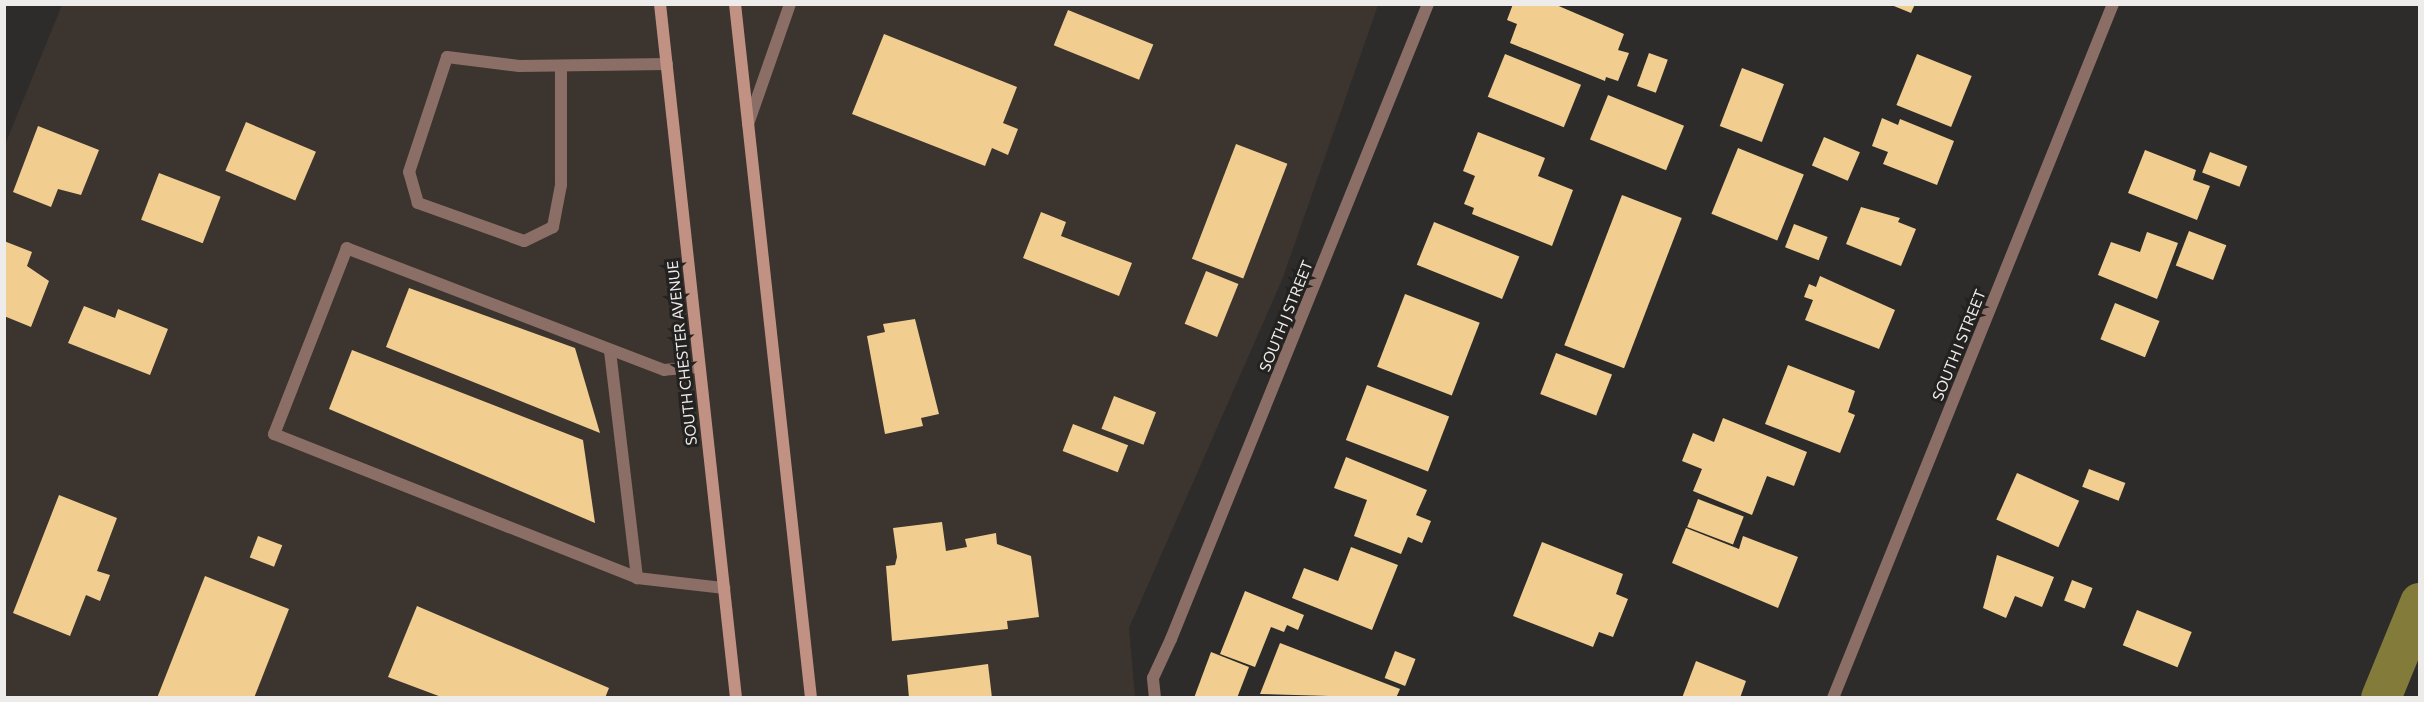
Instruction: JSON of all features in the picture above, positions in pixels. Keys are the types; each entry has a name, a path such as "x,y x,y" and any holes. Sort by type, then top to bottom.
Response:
{"main road":[{"name":"SOUTH CHESTER AVENUE","path":"660,4 697,367 736,698"},
{"path":"735,4 811,698"}],"street":[{"path":"748,124 790,4"},
{"name":"SOUTH J STREET","path":"1155,698 1153,678 1171,639 1428,4"},
{"name":"SOUTH I STREET","path":"1833,698 2113,4"},
{"path":"561,66 561,185 553,227 524,241 417,202 409,172 447,57 561,66 667,64"},
{"path":"697,367 664,370 347,248 274,434 637,579 724,588"},
{"path":"610,351 637,579"}],"shaded area":[{"path":"62,5 1378,5 1282,280 1129,628 1135,697 5,697 4,147"}],"building":[{"path":"1513,4 1554,4 1624,34 1618,50 1629,53 1618,81 1606,77 1605,81 1510,43 1517,24 1507,20"},
{"path":"1889,4 1915,4 1911,13"},
{"path":"1068,10 1153,44 1139,80 1054,45"},
{"path":"884,34 1017,87 1003,123 1018,129 1008,155 992,148 985,166 852,114"},
{"path":"1649,53 1668,60 1656,93 1637,86"},
{"path":"1505,54 1581,85 1564,127 1488,97"},
{"path":"1917,54 1972,76 1951,127 1896,105"},
{"path":"1742,68 1784,84 1762,142 1720,126"},
{"path":"1608,95 1684,126 1666,170 1590,140"},
{"path":"1882,118 1898,125 1900,119 1954,141 1937,185 1883,164 1888,152 1872,146"},
{"path":"246,122 316,152 295,200 225,171"},
{"path":"38,126 99,150 81,195 58,189 51,207 13,192"},
{"path":"1478,132 1545,158 1538,176 1573,190 1552,246 1472,214 1474,208 1464,204 1475,176 1463,171"},
{"path":"1824,137 1860,152 1848,181 1812,166"},
{"path":"1236,144 1287,164 1243,279 1192,259"},
{"path":"1738,148 1804,175 1777,240 1711,214"},
{"path":"2145,150 2196,170 2193,180 2210,186 2197,220 2128,193"},
{"path":"2210,152 2247,166 2239,187 2202,173"},
{"path":"159,173 221,197 203,243 141,220"},
{"path":"1622,195 1682,218 1624,368 1564,345"},
{"path":"1861,207 1900,218 1898,222 1916,229 1901,266 1846,244"},
{"path":"1041,212 1066,222 1061,236 1132,263 1119,296 1023,258"},
{"path":"1434,222 1519,256 1502,299 1417,265"},
{"path":"1794,224 1828,237 1819,260 1785,247"},
{"path":"2189,231 2226,245 2213,280 2176,266"},
{"path":"2147,232 2178,243 2157,299 2098,275 2111,242 2140,252"},
{"path":"4,241 32,252 27,266 49,281 31,327 4,316"},
{"path":"1206,271 1238,284 1217,337 1185,324"},
{"path":"1820,276 1895,310 1879,349 1805,320 1813,300 1804,297 1809,284 1816,287"},
{"path":"409,288 575,348 600,433 386,347"},
{"path":"1405,294 1480,323 1452,395 1377,367"},
{"path":"2115,303 2160,321 2145,357 2100,339"},
{"path":"84,306 115,318 118,309 168,329 150,375 68,343"},
{"path":"915,319 939,414 921,418 923,426 885,434 867,336 885,332 883,324"},
{"path":"352,350 583,440 595,523 329,409"},
{"path":"1556,353 1612,375 1596,416 1540,394"},
{"path":"1788,365 1855,391 1848,412 1855,415 1840,453 1765,424"},
{"path":"1367,385 1449,417 1428,472 1346,440"},
{"path":"1114,396 1156,412 1143,445 1101,429"},
{"path":"1723,418 1807,452 1794,486 1767,476 1752,515 1693,491 1702,469 1682,461 1693,433 1714,442"},
{"path":"1073,424 1128,445 1118,472 1063,451"},
{"path":"1346,457 1427,490 1416,515 1431,521 1422,543 1408,537 1401,554 1354,536 1367,500 1334,488"},
{"path":"2089,469 2125,483 2119,501 2082,487"},
{"path":"2017,473 2079,501 2058,547 1996,520"},
{"path":"59,495 117,518 97,571 110,575 100,601 86,595 70,636 13,613"},
{"path":"1698,499 1744,517 1733,545 1687,527"},
{"path":"942,522 946,551 967,547 965,539 996,533 997,544 1031,556 1039,617 1007,621 1008,629 892,641 886,566 895,565 897,557 893,528"},
{"path":"1686,528 1739,549 1743,536 1798,557 1778,608 1672,563"},
{"path":"258,536 282,545 274,567 250,557"},
{"path":"1542,542 1623,574 1616,594 1628,599 1613,637 1599,632 1593,647 1513,616"},
{"path":"1351,547 1398,565 1372,630 1292,598 1304,568 1338,581"},
{"path":"1997,555 2054,577 2042,607 2015,596 2006,618 1983,608"},
{"path":"205,576 289,609 254,698 157,698"},
{"path":"2072,580 2093,588 2085,608 2064,601"},
{"path":"1245,591 1304,615 1298,630 1287,625 1284,632 1271,627 1255,667 1220,654"},
{"path":"417,606 609,688 605,698 444,698 388,677"},
{"path":"2137,610 2192,632 2177,667 2123,645"},
{"path":"1280,643 1400,689 1396,698 1260,694"},
{"path":"1395,651 1416,659 1405,686 1385,678"},
{"path":"1211,652 1249,667 1237,698 1194,698"},
{"path":"1696,661 1746,681 1740,698 1682,698"},
{"path":"988,664 992,698 909,698 907,675"}],"waterway":[{"path":"2381,698 2420,603"}]}
